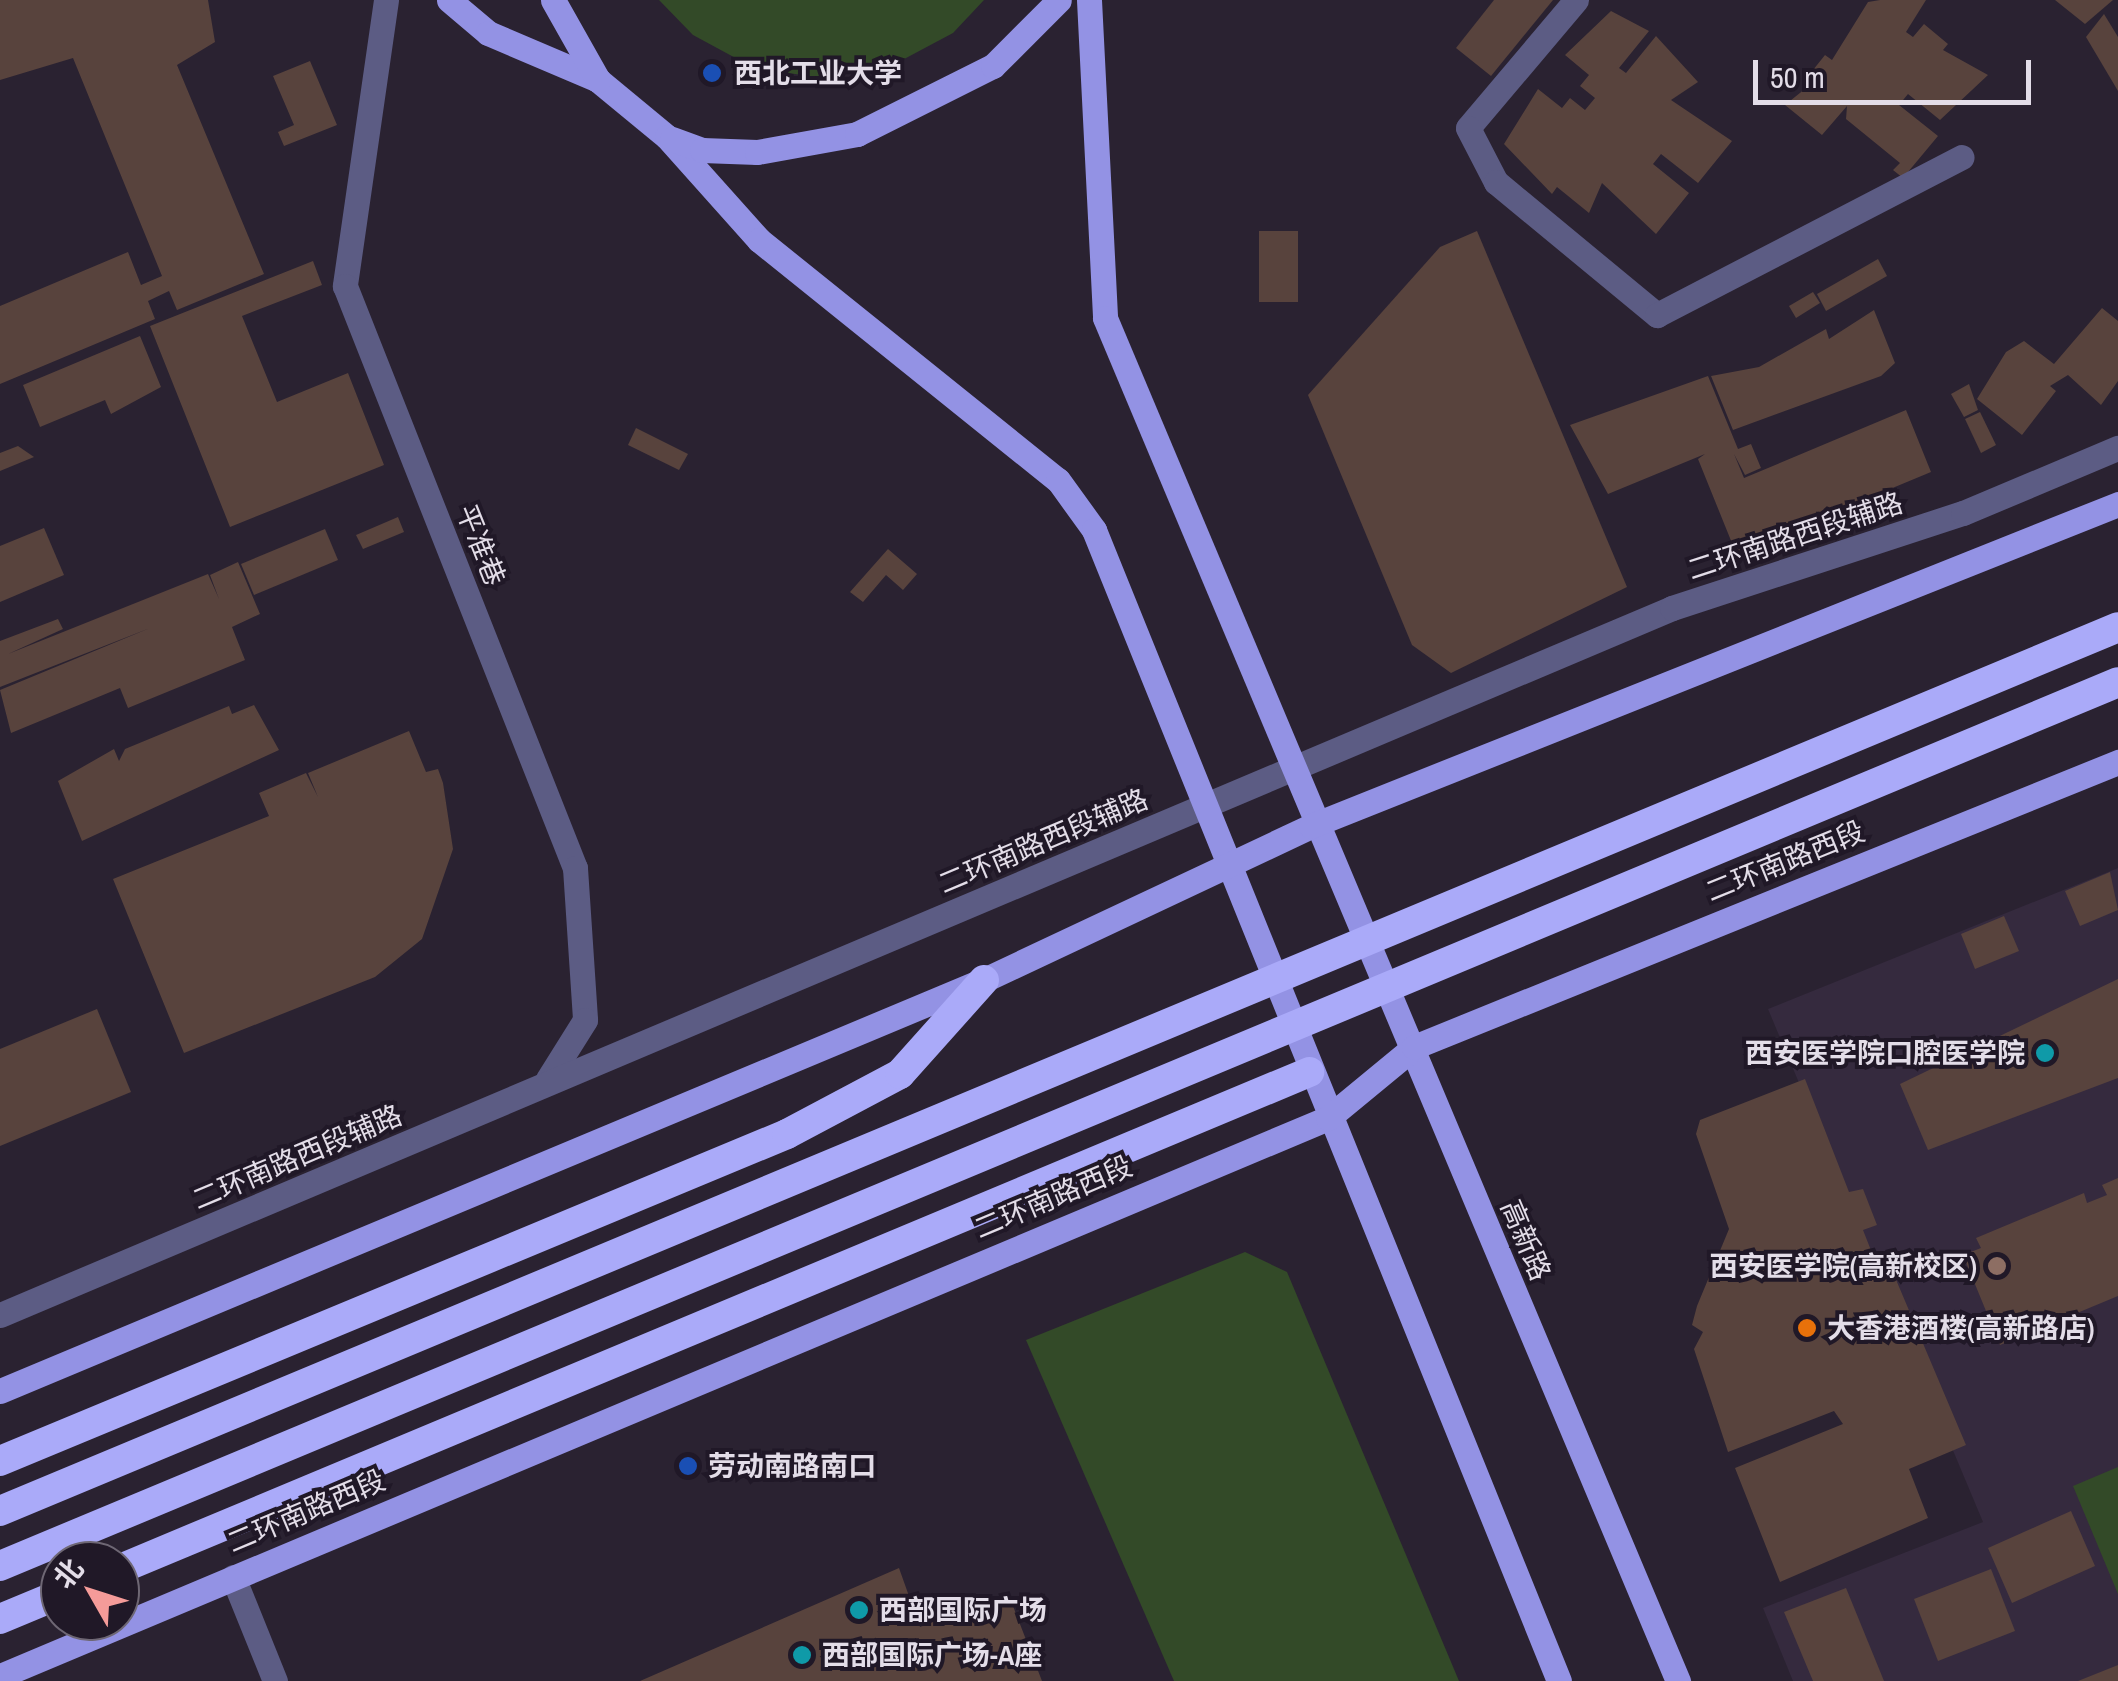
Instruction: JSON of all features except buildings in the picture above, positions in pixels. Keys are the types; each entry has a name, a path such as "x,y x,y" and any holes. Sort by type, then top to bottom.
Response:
{"highway":[{"path":"0,1511 2118,628"},
{"name":"二环南路西段","path":"0,1566 2118,682"},
{"path":"0,1461 787,1134 900,1074 984,980"},
{"path":"140,1560 1309,1072"},
{"path":"0,1619 40,1602"}],"main road":[{"path":"449,0 488,33 598,80 667,137 759,240 1058,480 1094,530 1201,807 1559,1681"},
{"path":"553,0 598,80"},
{"path":"667,137 702,150 757,152 857,134 993,66 1059,0"},
{"name":"高新路","path":"1089,0 1105,318 1311,826 1414,1046 1678,1681"},
{"path":"0,1390 984,980 1225,862 1311,826 2118,504"},
{"name":"二环南路西段","path":"0,1676 1328,1118 1414,1046 2118,762"}],"street":[{"name":"平准巷","path":"386,0 344,286 575,868 585,1020 555,1075 529,1092"},
{"path":"1576,0 1468,128 1496,182 1657,316 1962,157"},
{"name":"二环南路西段辅路","path":"0,1315 1201,807 1286,766 1672,608 1964,513 2118,448"},
{"path":"233,1577 275,1681"}],"shaded area":[{"name":"西安医学院(高新校区)","path":"2118,868 2118,1681 1793,1681 1763,1608 1983,1522 1768,1009"}],"green space":[{"path":"659,0 984,0 953,33 891,66 823,78 754,68 693,35"},
{"path":"1245,1252 1287,1272 1459,1681 1174,1681 1026,1340"},
{"path":"2118,1467 2118,1594 2073,1486"}],"place":[{"name":"西北工业大学","path":"712,73"},
{"name":"西安医学院口腔医学院","path":"2045,1053"},
{"name":"西安医学院(高新校区)","path":"1997,1266"},
{"name":"大香港酒楼(高新路店)","path":"1807,1328"},
{"name":"劳动南路南口","path":"688,1466"},
{"name":"西部国际广场","path":"859,1610"},
{"name":"西部国际广场-A座","path":"802,1655"}]}
